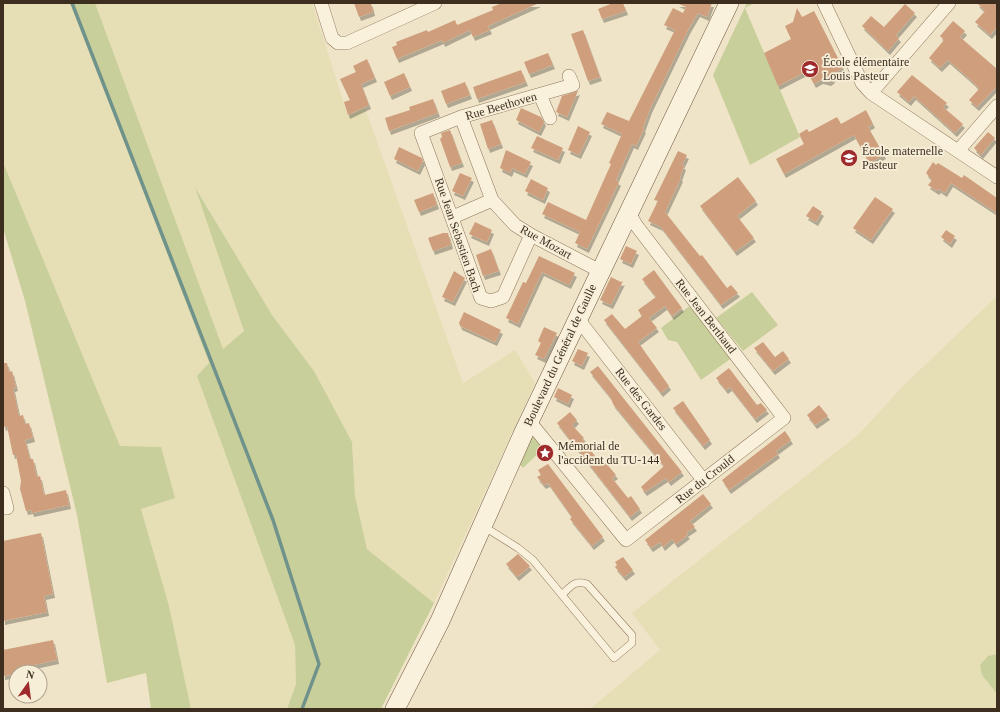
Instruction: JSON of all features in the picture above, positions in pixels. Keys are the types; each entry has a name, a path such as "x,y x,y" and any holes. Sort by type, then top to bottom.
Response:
{"street":[{"path":"321,3 332,38 338,42 347,43 435,3"},
{"name":"Boulevard du Général de Gaulle","path":"395,709 440,621 529,421 600,271 630,213 729,3"},
{"path":"824,3 862,83 871,93 997,177"},
{"path":"871,93 949,3"},
{"name":"Rue Beethoven","path":"421,132 461,117 573,85 569,76"},
{"path":"540,95 550,118"},
{"path":"958,151 997,106"},
{"name":"Rue Mozart","path":"461,117 492,200 514,225 600,271"},
{"name":"Rue Jean Sebastien Bach","path":"421,132 453,217 481,298 491,301 503,297 531,235"},
{"path":"453,217 492,200"},
{"name":"Rue Jean Berthaud","path":"630,213 636,225 784,418"},
{"name":"Rue des Gardes","path":"578,318 704,481"},
{"name":"Rue du Crould","path":"529,421 626,540 784,418"},
{"path":"3,493 7,508"}],"lane":[{"path":"482,525 518,548 533,560 614,658 632,643 632,635 587,584 578,582 574,583 562,595"}],"shaded area":[{"path":"3,3 71,3 209,364 197,376 295,645 296,684 287,709 191,709 169,606 141,508 120,446 3,162"},
{"path":"95,3 312,3 348,116 365,108 463,383 515,350 535,383 434,603 367,549 355,496 352,442 314,371 272,315 197,189 244,331 223,350"},
{"path":"997,296 997,654 988,656 982,675 997,694 997,709 590,709 660,650 632,613 859,434 902,387"}],"green space":[{"path":"71,3 95,3 223,349 244,331 195,187 272,315 314,371 352,442 355,496 367,549 434,603 381,709 287,709 296,684 295,645 197,376 209,363"},
{"path":"747,3 754,3 745,8 800,137 750,165 713,75"},
{"path":"3,162 120,446 161,447 175,498 141,509 169,606 191,709 151,709 146,673 107,683 77,515 25,301 3,228"},
{"path":"752,292 778,325 743,351 716,318"},
{"path":"692,304 733,357 701,380 677,342 668,340 661,328"},
{"path":"537,437 544,448 523,468 517,462 529,438"},
{"path":"997,654 997,694 982,675 980,665 988,656"}],"building":[{"path":"354,3 371,3 373,12 359,17"},
{"path":"502,3 539,3 488,26 490,30 473,37 470,30 443,43 442,40 397,59 392,47 397,45 396,42 427,30 428,32 455,20 457,25 493,10 492,7"},
{"path":"613,3 623,3 626,11 602,19 598,9"},
{"path":"677,3 712,3 707,17 698,13 688,30 650,109 643,128 644,129 636,146 632,144 616,180 619,182 587,249 575,243 580,232 542,214 548,202 586,220 611,164 609,163 622,134 601,124 607,112 629,121 675,30 664,25 673,8 683,13 686,7"},
{"path":"977,3 997,3 997,27 990,35 975,22 985,11"},
{"path":"905,4 915,13 896,35 899,38 888,51 862,26 871,16 884,27"},
{"path":"797,8 802,17 814,11 843,68 836,72 832,80 829,82 821,80 814,84 807,71 778,86 764,53 791,39 785,26 793,22"},
{"path":"953,21 965,31 960,37 997,69 997,86 977,107 969,100 979,89 973,82 948,60 940,68 929,58 944,40 940,36"},
{"path":"583,30 600,77 588,81 571,34"},
{"path":"548,53 553,65 529,74 524,62"},
{"path":"367,59 375,78 361,84 369,105 348,115 344,102 350,100 340,79 356,72 353,66"},
{"path":"521,70 526,82 477,99 473,87"},
{"path":"404,73 410,87 390,96 384,82"},
{"path":"912,75 947,103 943,107 963,124 955,133 914,96 909,102 897,92"},
{"path":"465,82 470,95 446,104 441,91"},
{"path":"578,91 567,117 556,112 562,96"},
{"path":"433,99 438,113 389,131 385,118 410,110 409,107"},
{"path":"521,108 541,117 544,122 539,132 516,120"},
{"path":"866,110 873,124 868,127 884,155 869,163 854,135 784,174 776,159 804,144 799,134 807,129 809,132 837,117 841,124"},
{"path":"492,120 501,144 488,149 480,124"},
{"path":"578,126 590,132 579,155 568,150"},
{"path":"450,130 462,163 450,167 440,139 442,137 441,133"},
{"path":"988,132 995,138 981,155 974,148"},
{"path":"537,136 563,148 558,160 531,148"},
{"path":"399,147 422,158 423,161 418,171 394,159"},
{"path":"506,150 531,162 525,174 512,168 510,173 500,168"},
{"path":"678,151 687,155 682,165 684,166 680,177 681,178 665,212 700,256 702,255 727,288 731,285 738,293 721,305 661,227 648,221 658,201 654,200"},
{"path":"933,162 936,165 938,163 962,178 964,175 997,198 997,213 951,183 945,193 939,189 937,191 928,185 932,180 926,173"},
{"path":"460,173 472,178 463,196 452,191"},
{"path":"738,177 756,201 737,216 754,238 735,252 700,206"},
{"path":"531,179 548,188 543,200 525,191"},
{"path":"433,193 437,205 419,212 414,200"},
{"path":"875,197 893,209 871,240 853,228"},
{"path":"813,206 822,212 816,222 806,216"},
{"path":"475,222 492,230 487,242 469,234"},
{"path":"946,230 955,236 950,244 941,237"},
{"path":"443,233 448,233 451,245 433,251 428,238"},
{"path":"626,246 637,251 631,264 620,259"},
{"path":"491,249 499,271 483,276 476,255"},
{"path":"539,256 575,273 569,285 542,272 518,324 506,318 523,282 526,283"},
{"path":"654,270 682,308 672,316 665,306 649,318 657,328 638,342 669,386 661,393 604,320 612,314 625,329 642,316 638,310 656,297 642,279"},
{"path":"454,271 465,278 453,302 442,297"},
{"path":"611,277 621,282 623,281 611,305 600,300"},
{"path":"464,312 501,330 495,342 460,326 459,323"},
{"path":"544,327 557,333 544,359 535,355 541,343 538,341"},
{"path":"763,342 775,357 783,351 789,359 773,371 754,348"},
{"path":"578,349 588,353 582,366 572,361"},
{"path":"3,363 7,363 9,372 12,371 16,387 13,388 19,416 23,415 25,424 29,423 33,438 25,440 30,459 33,459 37,477 40,476 44,495 66,490 69,505 32,513 31,510 26,511 20,489 21,481 16,455 13,455 7,426 4,427 3,422"},
{"path":"598,366 682,472 669,482 666,478 645,492 641,487 664,466 613,404 611,398 590,372"},
{"path":"729,368 757,405 761,403 767,410 755,419 730,387 726,390 716,378"},
{"path":"558,388 572,395 568,404 554,397"},
{"path":"683,401 710,440 703,446 673,408"},
{"path":"819,405 828,416 815,425 807,415"},
{"path":"570,412 577,420 572,425 584,438 582,439 602,465 606,463 616,475 612,478 628,498 631,496 640,509 630,517 557,423"},
{"path":"785,431 791,440 776,451 778,454 729,490 722,480"},
{"path":"548,464 603,537 592,546 570,519 572,517 548,483 544,485 537,477 541,475 538,470"},
{"path":"703,494 711,504 690,521 695,527 686,533 688,535 676,544 672,539 663,547 660,542 651,548 645,540"},
{"path":"41,533 53,594 44,596 47,612 3,621 3,541"},
{"path":"518,554 530,566 517,577 506,564"},
{"path":"623,557 633,570 624,577 615,567 617,565 615,562"},
{"path":"53,640 57,660 38,664 8,664 8,675 3,676 3,650"}],"waterway":[{"path":"72,3 273,520 319,664 302,709"}],"place":[{"name":"École élémentaire Louis Pasteur","path":"810,69"},
{"name":"École maternelle Pasteur","path":"849,158"},
{"name":"Mémorial de l'accident du TU-144","path":"545,453"}]}
